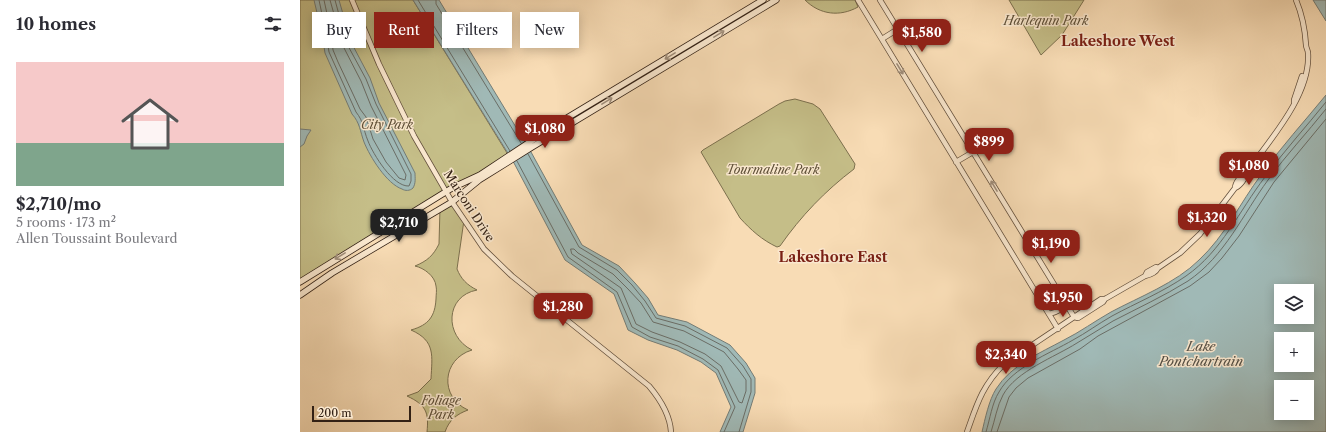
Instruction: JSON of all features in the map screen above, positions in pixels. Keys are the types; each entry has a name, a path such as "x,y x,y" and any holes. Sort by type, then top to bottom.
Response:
{"main road":[{"path":"300,295 331,274 452,202 479,180 530,145 763,0"},
{"path":"548,134 774,1"},
{"path":"300,282 446,192 507,160"},
{"path":"420,208 426,217"},
{"path":"325,266 331,274"}],"street":[{"name":"Marconi Drive","path":"352,0 403,115 446,192 477,240 500,265 649,386 664,407 669,420 671,432"},
{"path":"858,0 1058,329"},
{"path":"880,0 1074,317"},
{"path":"967,432 981,395 995,373 1004,364 1074,317 1101,300 1145,276 1147,272 1156,267 1158,268 1180,253 1207,226 1235,188 1238,187 1246,176 1246,173 1298,99 1304,83 1308,54 1306,49 1304,25 1296,0"},
{"path":"882,39 898,29"},
{"path":"956,162 973,152"},
{"path":"1049,314 1056,313 1061,310 1065,303"}],"green space":[{"name":"City Park","path":"300,0 413,0 420,12 374,12 374,48 434,48 434,34 507,153 500,162 460,184 300,282"},
{"path":"805,0 855,0 858,7 844,12 830,13 817,9"},
{"name":"Harlequin Park","path":"1009,0 1084,0 1062,35 1041,55"},
{"name":"Tourmaline Park","path":"795,99 813,104 820,109 855,164 854,169 814,204 796,224 780,246 777,247 766,241 748,227 740,218 701,152 779,104"},
{"name":"Foliage Park","path":"452,202 464,220 457,269 460,276 470,286 477,290 466,294 459,300 454,308 452,317 456,336 463,344 472,350 462,355 455,361 448,378 449,388 452,396 459,404 468,410 460,413 454,418 445,432 427,432 427,414 425,410 413,399 407,396 418,392 431,379 432,356 429,344 425,339 411,330 417,328 430,319 435,305 436,289 434,279 425,271 415,266 429,258 437,248 439,244 440,208"}],"water":[{"path":"314,0 339,0 342,12 317,12"},
{"path":"413,0 439,0 446,12 442,12 442,47 434,34 434,12 420,12"},
{"path":"1313,0 1326,0 1326,21"},
{"path":"324,48 354,48 370,78 379,103 415,173 415,184 410,190 403,190 391,182 375,162 364,142 355,117 352,114 325,53"},
{"path":"443,48 468,48 531,152 582,245 619,266 648,298 658,315 687,322 730,345 746,363 755,378 755,393 743,432 720,432 731,407 716,373 701,362 677,350 648,340 628,330 614,294 565,260 514,163"},
{"name":"Lake Pontchartrain","path":"1326,95 1326,432 982,432 991,399 996,389 1018,366 1076,334 1111,312 1168,283 1199,260 1217,241 1253,186"},
{"path":"300,129 311,130 304,144 300,147"}],"district":[{"name":"Lakeshore West","path":"1118,41"},
{"name":"Lakeshore East","path":"833,257"}]}
